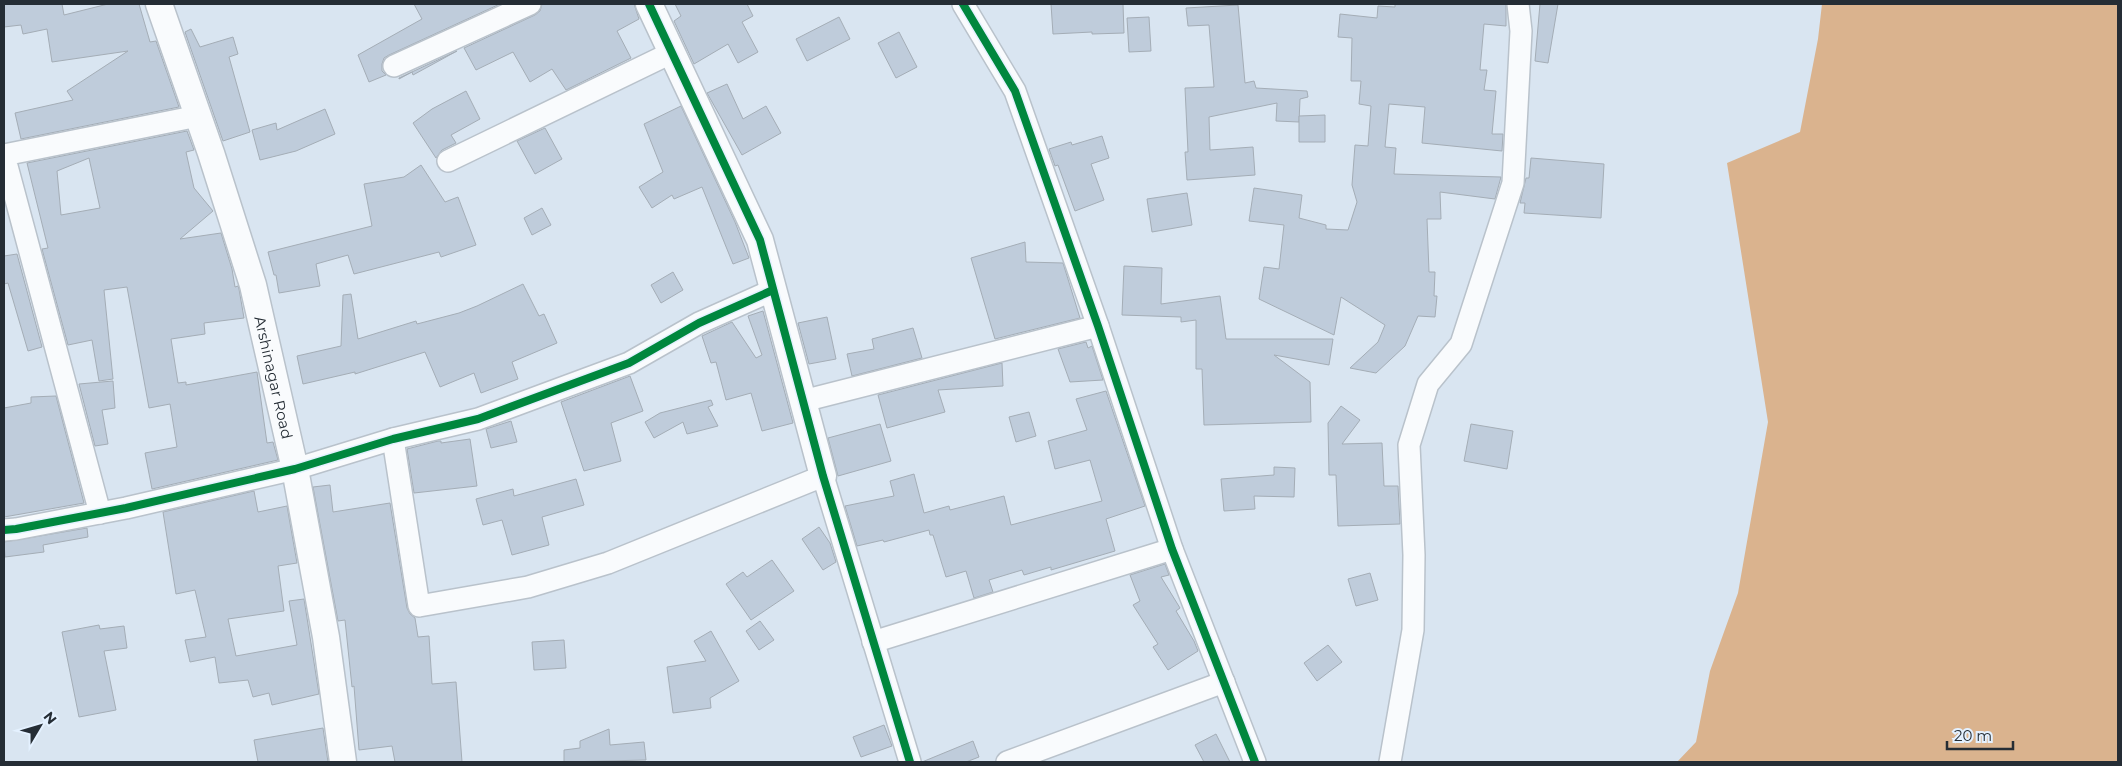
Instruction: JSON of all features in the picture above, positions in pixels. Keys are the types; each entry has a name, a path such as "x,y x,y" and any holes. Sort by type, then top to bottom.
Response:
{"street":[{"name":"Arshinagar Road","path":"158,4 198,116 253,285 295,469 326,637 343,762"},
{"path":"394,66 530,4"},
{"path":"963,4 1015,90 1098,326 1172,549 1256,762"},
{"path":"1390,762 1413,630 1414,555 1409,446 1428,384 1461,344 1513,183 1521,31 1518,4"},
{"path":"654,5 672,52 760,240 823,476 910,762"},
{"path":"448,161 672,52"},
{"path":"100,513 4,155 198,116"},
{"path":"4,530 100,513 295,469 393,439 478,419 629,363 699,324 773,290"},
{"path":"803,401 1098,326"},
{"path":"393,439 419,606 528,587 608,563 823,476"},
{"path":"873,642 1172,549"},
{"path":"1007,762 1224,682"}],"shaded area":[{"path":"1822,4 2118,4 2118,762 1677,762 1696,742 1710,671 1738,593 1768,422 1727,163 1800,132 1818,39"}],"building":[{"path":"4,4 62,4 64,15 108,4 139,4 150,42 156,41 179,107 21,139 15,113 73,100 67,91 128,51 52,62 47,29 23,34 21,25 4,27"},
{"path":"414,4 500,4 389,55 384,58 382,64 382,71 386,75 369,82 358,55 422,19"},
{"path":"542,4 634,4 639,19 617,31 631,58 566,90 552,69 530,82 513,52 476,70 464,48 535,15 540,11"},
{"path":"675,4 747,4 753,16 742,22 758,52 738,63 728,44 694,64 674,21 681,16"},
{"path":"1051,4 1123,4 1124,33 1053,34"},
{"path":"1395,4 1506,4 1506,26 1484,24 1480,70 1487,70 1484,90 1496,91 1492,134 1503,134 1502,151 1422,143 1425,107 1389,104 1385,147 1396,148 1394,174 1501,177 1495,199 1440,192 1441,219 1427,219 1429,272 1435,272 1434,296 1437,296 1435,317 1418,316 1405,346 1376,373 1350,368 1378,342 1385,325 1341,297 1334,335 1259,299 1264,267 1279,269 1284,225 1249,221 1254,188 1302,195 1299,218 1326,225 1326,229 1348,230 1357,202 1352,185 1355,145 1368,146 1371,106 1359,104 1361,81 1351,81 1352,38 1338,37 1340,14 1377,18 1378,6 1395,7"},
{"path":"1540,4 1558,4 1548,63 1535,61"},
{"path":"1238,5 1245,83 1254,81 1256,88 1307,91 1308,97 1300,99 1299,122 1276,121 1277,103 1209,117 1210,150 1253,147 1255,175 1187,180 1185,152 1188,152 1185,88 1214,87 1209,25 1188,26 1186,8"},
{"path":"839,17 850,39 807,61 796,39"},
{"path":"1149,17 1151,51 1129,52 1127,18"},
{"path":"191,29 200,47 233,37 238,54 229,57 250,132 223,141 185,32"},
{"path":"899,32 917,67 896,78 878,43"},
{"path":"457,51 413,75 412,72 399,79 399,78"},
{"path":"727,84 743,119 766,106 781,133 742,155 707,93"},
{"path":"466,91 480,119 451,135 456,143 442,150 436,158 413,123 432,109"},
{"path":"681,106 735,222 749,258 733,264 702,187 674,199 672,195 652,208 639,187 663,172 644,124"},
{"path":"325,109 335,134 296,151 260,160 252,130 276,123 277,130"},
{"path":"1325,115 1325,142 1299,142 1299,116"},
{"path":"545,128 562,159 535,174 517,141"},
{"path":"187,131 194,150 186,152 194,188 213,211 180,239 221,233 232,269 235,287 238,286 239,289 244,318 204,323 205,334 171,339 178,383 186,382 186,385 257,372 267,443 273,442 278,460 152,489 145,453 177,447 170,404 149,408 127,287 104,290 113,379 99,381 92,340 68,345 42,249 48,248 27,163","holes":["89,158 100,208 61,215 57,171"]},
{"path":"1102,136 1109,158 1091,164 1104,200 1075,211 1058,165 1055,166 1049,149 1071,142 1072,145"},
{"path":"1531,158 1604,164 1601,218 1524,213 1525,203 1520,203 1526,178 1529,178"},
{"path":"421,165 445,202 458,197 476,245 441,257 439,252 354,274 348,255 316,264 320,286 279,293 276,275 274,275 268,252 372,226 364,184 404,177"},
{"path":"1187,193 1192,225 1152,232 1147,199"},
{"path":"542,208 551,225 532,235 524,218"},
{"path":"1025,242 1026,262 1063,263 1080,318 995,339 971,258"},
{"path":"17,254 42,347 28,351 8,283 4,284 4,256"},
{"path":"1124,266 1162,268 1161,304 1220,296 1226,339 1333,339 1329,365 1274,355 1310,382 1311,422 1204,425 1202,369 1196,369 1196,320 1181,322 1181,317 1122,315"},
{"path":"673,272 683,290 661,303 651,285"},
{"path":"523,284 539,316 544,314 557,343 512,362 518,379 481,393 474,373 440,387 425,352 355,374 355,372 303,384 297,356 341,346 343,295 351,294 358,339 416,321 417,324 459,313"},
{"path":"763,311 793,423 762,431 751,393 726,400 716,362 711,363 702,336 732,322 756,358 762,355 748,316"},
{"path":"827,317 836,359 809,364 798,323"},
{"path":"913,328 922,358 852,376 847,354 874,349 872,339"},
{"path":"1086,342 1088,348 1092,346 1103,380 1070,382 1058,349"},
{"path":"1002,363 1003,386 938,390 945,412 887,428 878,395"},
{"path":"630,376 643,411 611,423 621,461 584,471 561,402"},
{"path":"113,381 115,408 102,410 108,444 95,446 79,384"},
{"path":"1106,391 1145,506 1106,519 1115,551 1051,570 1051,567 1024,575 1022,570 989,580 993,592 974,598 966,571 946,577 933,535 930,535 929,530 884,542 883,540 857,546 845,506 894,496 890,481 914,474 924,513 949,506 950,510 1004,496 1011,525 1102,501 1090,460 1055,469 1048,441 1087,430 1076,399"},
{"path":"56,396 84,503 4,517 4,408 31,403 31,397"},
{"path":"711,400 713,405 708,407 718,426 687,434 683,422 654,438 645,422 660,413"},
{"path":"1341,406 1360,420 1342,444 1382,443 1384,486 1398,486 1400,524 1338,526 1336,475 1329,475 1328,423"},
{"path":"1029,412 1036,436 1016,442 1009,417"},
{"path":"511,421 517,442 491,448 486,429"},
{"path":"880,424 891,461 838,476 828,438"},
{"path":"1471,424 1513,431 1507,469 1464,461"},
{"path":"470,439 477,486 414,493 407,449 438,441 441,441 441,443"},
{"path":"1274,467 1295,468 1294,497 1254,496 1255,509 1224,511 1221,479 1274,475"},
{"path":"576,479 584,505 542,517 549,545 512,555 502,520 483,525 476,499 513,489 514,496"},
{"path":"330,485 333,512 390,503 407,608 415,618 418,637 429,636 432,684 456,682 462,762 395,762 392,746 359,750 354,686 352,687 345,620 338,621 313,487"},
{"path":"254,491 258,512 287,506 297,563 278,566 284,611 228,619 236,656 297,645 289,601 304,599 319,694 272,705 269,693 253,697 248,680 219,683 215,657 190,662 185,640 206,637 195,590 176,594 163,512"},
{"path":"819,527 830,543 836,562 823,570 802,539"},
{"path":"87,528 88,537 43,545 44,552 5,557 4,542"},
{"path":"772,560 794,591 751,620 726,584 743,572 747,577"},
{"path":"1165,564 1169,575 1161,577 1180,608 1176,611 1198,651 1168,670 1153,647 1158,644 1133,605 1140,601 1130,575"},
{"path":"1370,573 1378,600 1356,606 1348,579"},
{"path":"760,621 774,640 759,650 746,631"},
{"path":"99,625 100,629 124,626 127,648 104,651 116,710 79,717 62,632"},
{"path":"711,631 739,681 710,698 711,708 673,713 667,667 706,661 694,641"},
{"path":"564,640 566,668 534,670 532,642"},
{"path":"1328,645 1342,662 1317,681 1304,663"},
{"path":"884,725 892,746 861,757 853,737"},
{"path":"323,728 328,762 258,762 254,740"},
{"path":"609,729 610,745 644,742 646,760 564,762 564,750 580,748 580,741"},
{"path":"1216,734 1230,762 1204,762 1195,745"},
{"path":"973,741 979,757 966,762 922,762"}],"cycle path":[{"path":"649,4 760,240 823,476 910,762"},
{"path":"963,4 1015,91 1098,326 1172,549 1255,762"},
{"path":"4,530 126,508 295,469 393,439 478,419 629,363 699,323 773,290"}]}
